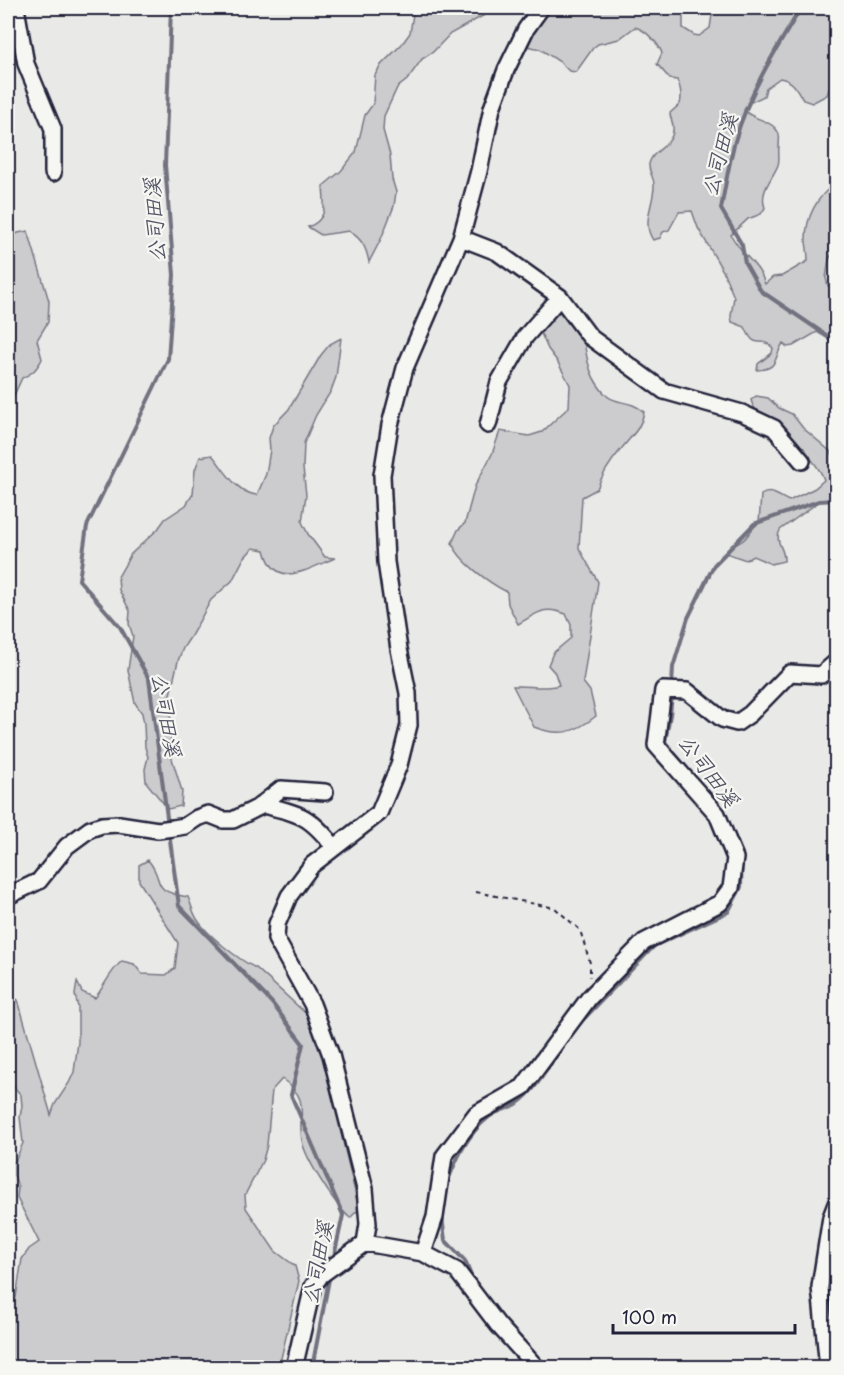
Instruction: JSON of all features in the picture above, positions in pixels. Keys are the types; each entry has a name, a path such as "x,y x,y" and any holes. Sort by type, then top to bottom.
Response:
{"street":[{"path":"16,8 26,64 53,129 53,173"},
{"path":"294,1368 313,1286 321,1275 362,1246 368,1224 365,1189 331,1055 312,1004 276,939 277,924 289,896 312,866 379,813 399,765 409,725 408,693 386,562 382,475 390,424 405,368 461,238 479,171 492,108 506,70 526,29 541,8"},
{"path":"461,238 497,252 560,297 590,337 664,391 742,413 774,428 802,460"},
{"path":"488,425 499,382 525,337 560,297"},
{"path":"423,1253 435,1217 444,1156 476,1114 524,1087 589,998 644,942 720,903 731,888 735,858 717,814 656,746 663,690 687,691 722,719 737,723 750,714 790,673 821,675 837,662"},
{"path":"255,809 281,789 325,792"},
{"path":"8,896 39,881 67,846 90,829 102,825 119,824 165,829 185,826 207,814 223,820 233,820 263,805 308,818 334,847"},
{"path":"828,1368 820,1287 831,1217 837,1204"},
{"path":"362,1246 423,1253 457,1271 498,1325 537,1368"}],"path":[{"path":"476,892 555,908 580,930 590,963 589,998"}],"shaded area":[{"path":"414,8 497,8 450,34 433,52 422,59 407,80 397,88 384,116 383,130 396,192 394,206 369,262 363,244 349,231 321,235 308,227 319,220 324,211 323,186 341,171 356,152 365,115 373,104 375,75 410,33"},
{"path":"545,8 683,8 683,28 699,36 710,28 713,8 836,8 836,69 827,95 812,103 803,100 792,83 780,78 766,88 764,96 749,103 744,110 769,123 778,131 779,160 765,191 765,208 761,214 748,219 731,235 759,271 765,284 773,277 782,276 808,261 806,233 810,216 823,194 836,183 836,248 829,259 826,278 828,286 836,286 836,351 827,338 817,332 793,346 787,347 783,343 772,365 769,368 757,370 758,364 772,353 773,348 764,342 755,341 745,327 732,322 734,297 723,271 698,228 692,211 679,212 669,230 663,232 660,238 653,240 650,234 648,220 654,183 649,164 654,155 671,139 673,127 670,113 680,104 681,98 677,80 670,79 657,64 662,53 660,49 655,41 635,27 619,39 598,44 576,72 569,71 540,49 519,44"},
{"path":"28,231 49,301 48,322 37,340 42,359 34,371 22,378 9,406 11,425 8,434 8,241 18,233"},
{"path":"568,305 579,322 590,370 599,386 610,398 634,405 644,412 638,427 611,462 597,489 582,497 579,548 598,582 583,682 590,691 596,716 574,730 552,732 534,727 513,686 559,685 555,673 548,665 553,653 571,638 571,625 566,614 546,610 518,624 508,604 507,592 475,571 461,557 452,543 458,530 465,523 475,486 492,454 500,431 529,436 542,432 569,407 570,385 540,331 547,320"},
{"path":"341,338 336,377 304,443 303,468 306,495 302,522 325,557 335,558 293,574 284,573 276,570 270,563 265,550 253,548 244,558 232,581 211,600 183,648 168,703 172,726 170,752 182,791 181,806 168,809 146,782 145,769 148,757 144,724 142,713 135,703 128,670 133,636 129,624 130,611 119,590 118,577 131,554 158,529 165,519 186,505 193,494 195,470 200,457 212,455 237,485 257,495 266,474 270,450 269,438 273,426 289,409 321,355 330,344"},
{"path":"756,396 768,398 779,408 792,414 803,428 831,452 836,461 836,497 820,501 780,530 778,538 784,561 771,564 753,556 746,560 726,553 759,523 761,495 768,492 789,501 815,488 824,480 806,452 787,434 757,412 751,400"},
{"path":"148,860 163,888 167,892 188,897 201,925 215,939 256,968 313,1020 318,1029 341,1120 340,1129 359,1209 350,1218 337,1204 317,1173 303,1145 301,1102 292,1087 282,1079 272,1090 267,1145 263,1160 245,1195 246,1208 275,1251 295,1266 299,1281 279,1367 234,1367 225,1364 213,1368 8,1367 8,1313 16,1297 22,1259 29,1249 39,1242 17,1198 18,1187 14,1175 14,1164 23,1143 20,1117 22,1106 21,1095 8,1074 8,994 18,1000 51,1115 74,1072 78,1042 78,1007 75,995 77,982 82,992 95,998 122,961 134,964 142,974 166,975 175,968 178,943 139,881 139,865"}],"waterway":[{"name":"公司田溪","path":"168,825 149,679 120,627 79,580 87,526 168,359 174,275 165,165 171,8"},
{"name":"公司田溪","path":"801,8 747,106 733,149 721,209 742,245 745,263 761,291 826,335 836,347"},
{"name":"公司田溪","path":"672,686 673,667 688,618 714,565 754,524 819,501 836,500"},
{"name":"公司田溪","path":"672,694 665,742 721,809"},
{"name":"公司田溪","path":"575,1028 654,946 728,912 741,887 742,853 731,829"},
{"name":"公司田溪","path":"169,833 179,906 272,1003 303,1044 291,1095 343,1215 333,1261"},
{"name":"公司田溪","path":"446,1186 458,1158 474,1131 492,1115 515,1105 524,1098 561,1049"},
{"name":"公司田溪","path":"442,1217 445,1240 465,1261 474,1283"},
{"name":"公司田溪","path":"312,1368 330,1274"},
{"name":"公司田溪","path":"497,1312 547,1368"}]}
